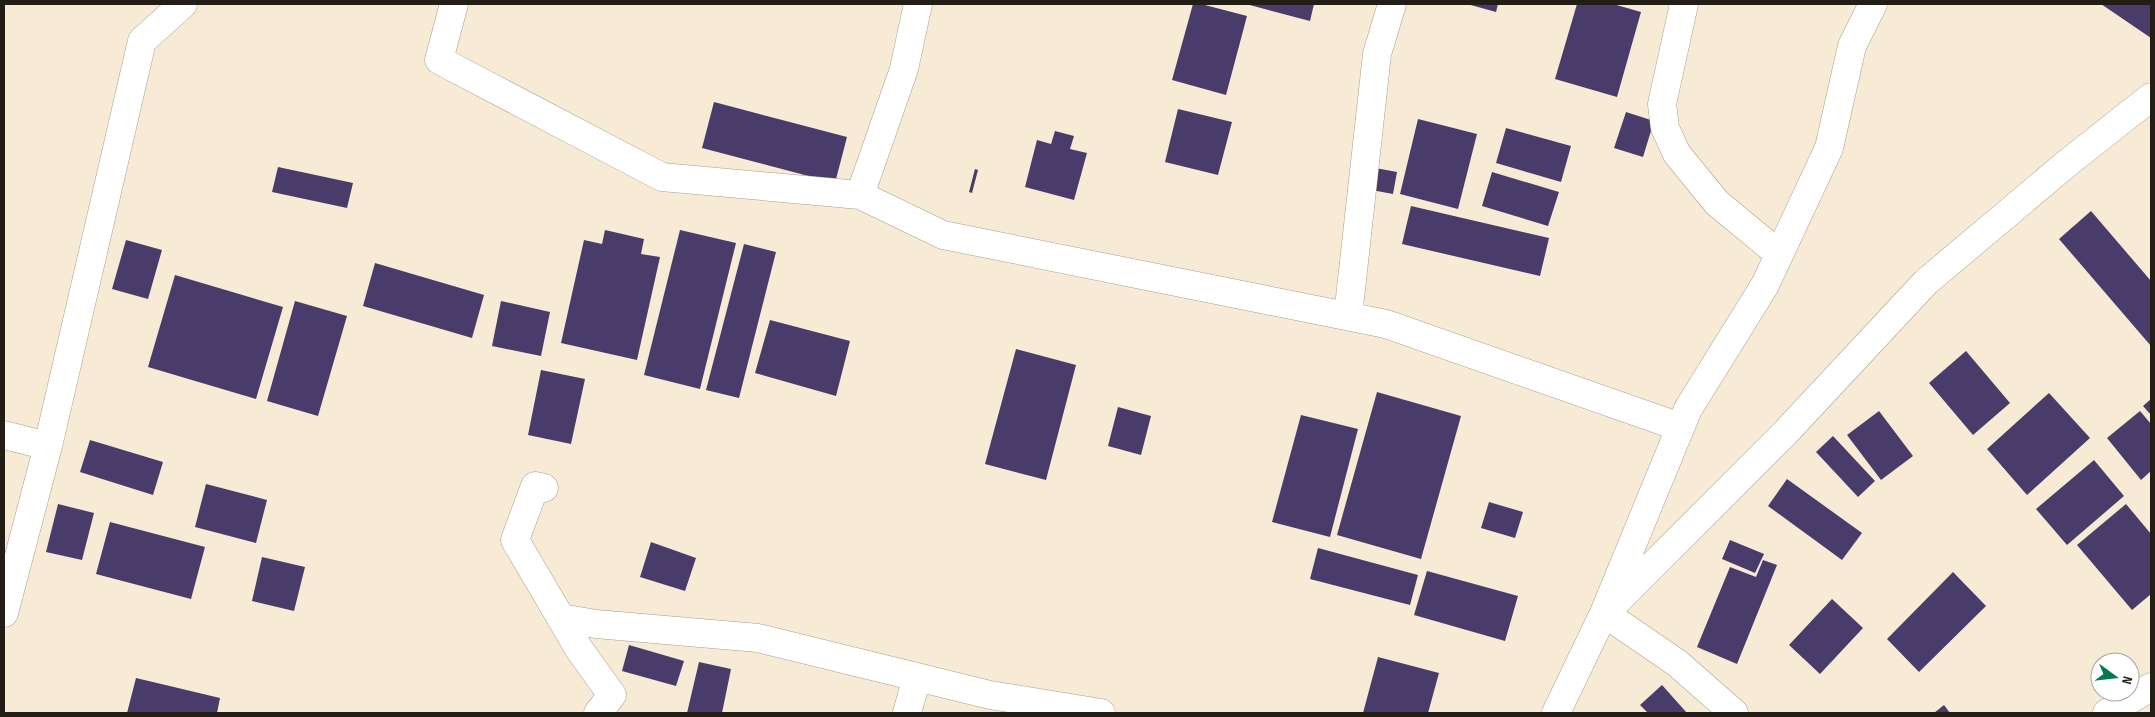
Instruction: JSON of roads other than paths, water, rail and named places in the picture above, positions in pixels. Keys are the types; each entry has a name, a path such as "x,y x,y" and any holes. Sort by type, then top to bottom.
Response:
{"street":[{"path":"4,613 48,446 142,41 183,4"},
{"path":"454,4 439,60 662,177 860,195 943,235 1386,324 1680,427"},
{"path":"860,195 904,70 918,4"},
{"path":"1348,316 1377,54 1392,4"},
{"path":"1684,4 1662,104 1665,128 1678,154 1717,203 1778,254"},
{"path":"1556,713 1604,613 1688,409 1765,285 1829,148 1852,46 1873,4"},
{"path":"1604,613 1786,432 1926,282 2065,165 2151,97"},
{"path":"4,435 48,446"},
{"path":"544,488 535,486 515,540 579,649 612,695 598,713"},
{"path":"1604,613 1676,662 1734,713"},
{"path":"561,618 596,624 758,638 990,695 1101,713"},
{"path":"907,713 917,677"},
{"path":"2107,713 2151,687"}]}
